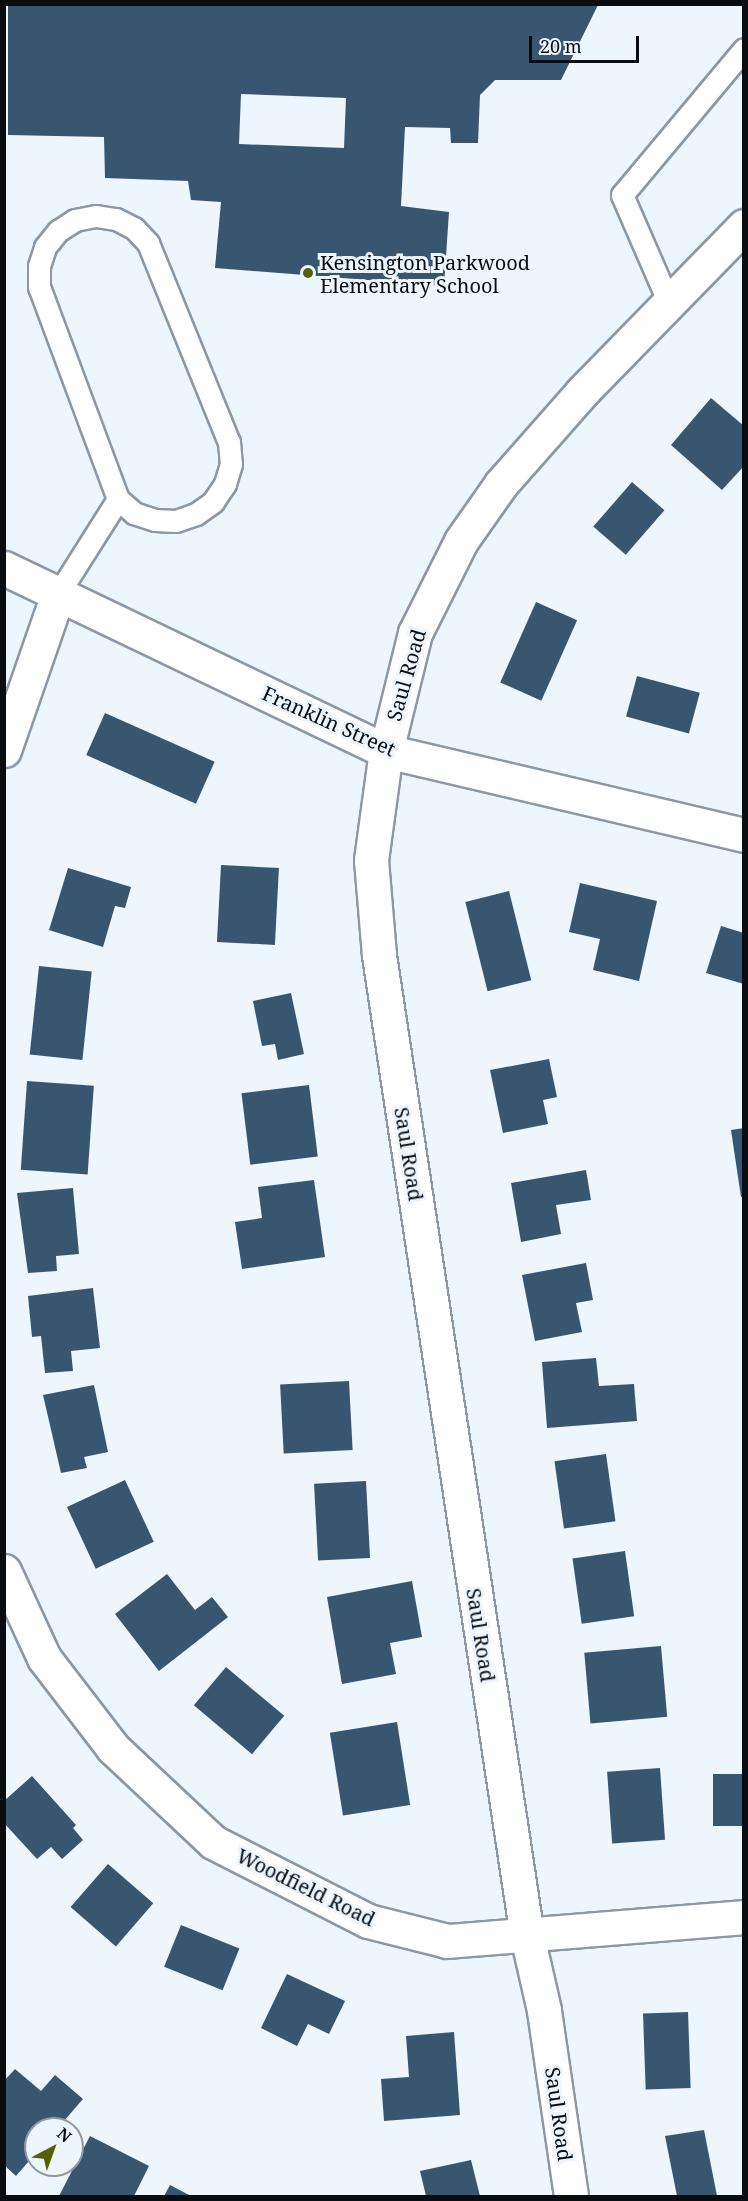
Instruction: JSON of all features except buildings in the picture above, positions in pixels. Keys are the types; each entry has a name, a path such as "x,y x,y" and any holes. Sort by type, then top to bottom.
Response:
{"street":[{"name":"Saul Road","path":"572,2196 544,2010 527,1936 378,955 370,860 386,751 415,633 461,542 501,484 582,392 744,226"},
{"name":"Franklin Street","path":"4,568 386,751 744,835"},
{"path":"4,750 58,594"},
{"name":"Woodfield Road","path":"4,1571 44,1658 113,1749 213,1842 368,1921 447,1941 744,1917"}],"lane":[{"path":"669,303 621,195 744,49"},
{"path":"96,216 116,219 134,228 148,243 229,442 231,464 225,484 213,502 196,514 176,521 155,520 134,513 118,499 39,287 39,266 45,247 58,231 75,220 96,216"},
{"path":"58,594 118,499"}],"place":[{"name":"Kensington Parkwood Elementary School","path":"308,273"}]}
